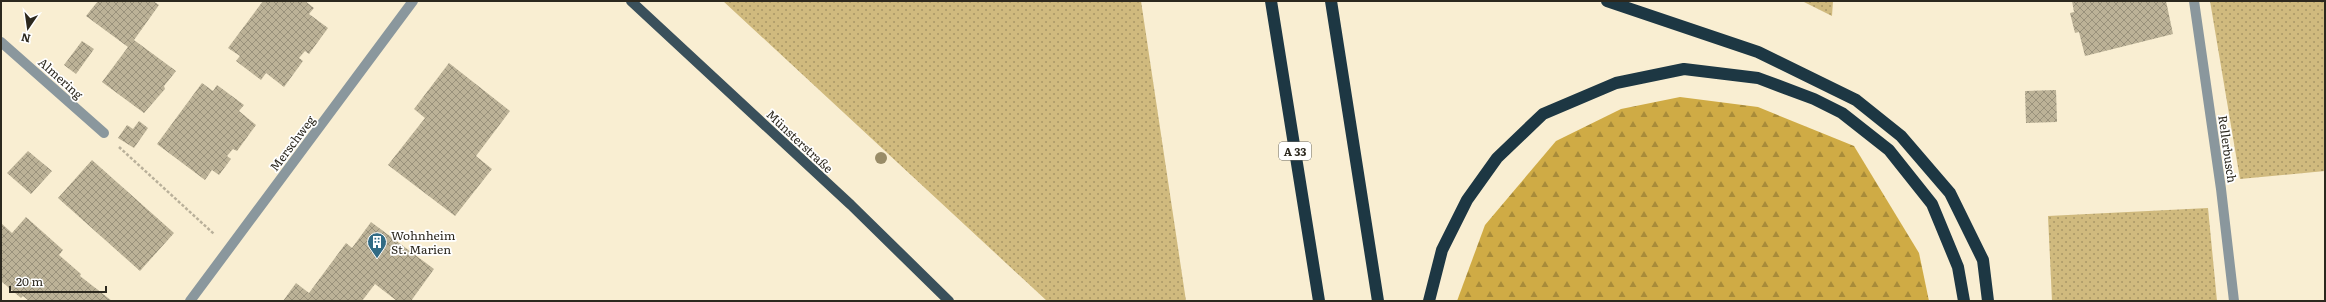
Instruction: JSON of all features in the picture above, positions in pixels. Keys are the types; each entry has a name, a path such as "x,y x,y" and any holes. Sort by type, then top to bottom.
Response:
{"highway":[{"name":"A 33","path":"1272,1 1319,301"},
{"path":"1331,1 1378,301"},
{"path":"1607,1 1758,52 1856,100 1901,136 1950,193 1983,260 1988,301"},
{"path":"1429,301 1442,250 1467,200 1497,158 1543,114 1616,83 1684,69 1758,78 1814,99 1842,113 1889,150 1932,204 1958,267 1964,301"}],"main road":[{"name":"Münsterstraße","path":"631,1 851,205 949,301"}],"street":[{"name":"Merschweg","path":"190,301 413,1"},
{"name":"Rellerbusch","path":"2194,1 2221,190 2234,301"},
{"name":"Almering","path":"1,42 104,133"}],"path":[{"path":"104,133 193,216 230,247"}],"shaded area":[{"path":"723,1 1141,1 1186,301 1047,301"},
{"path":"1802,1 1833,1 1832,16"},
{"path":"2210,1 2325,1 2325,171 2240,179"},
{"path":"2208,208 2217,301 2052,301 2048,216"}],"green space":[{"path":"1680,97 1758,107 1854,146 1919,253 1929,301 1457,301 1485,225 1556,141 1621,109"}],"building":[{"path":"98,1 153,1 159,5 134,40 176,71 164,86 165,89 144,113 102,82 128,47 86,16"},
{"path":"263,1 305,1 314,8 309,14 328,28 309,54 305,51 299,58 303,61 284,87 266,73 261,80 236,61 240,56 228,48"},
{"path":"2072,1 2166,1 2173,34 2085,56 2079,32 2075,33 2070,13 2074,12"},
{"path":"82,41 94,49 76,74 64,65"},
{"path":"449,63 510,111 476,156 492,169 455,216 388,165 425,118 414,109"},
{"path":"202,83 213,91 217,85 244,105 239,111 256,125 237,151 233,149 227,156 231,159 219,175 212,170 205,180 157,144"},
{"path":"2056,90 2057,122 2026,123 2025,91"},
{"path":"139,121 148,128 134,148 118,138 127,125 133,129"},
{"path":"28,151 52,171 31,194 7,173"},
{"path":"92,160 174,233 140,271 58,198"},
{"path":"26,217 63,250 59,255 81,274 80,276 112,301 29,301 23,296 21,298 1,281 1,223 12,233"},
{"name":"Wohnheim St. Marien","path":"371,222 434,269 411,301 397,301 375,284 362,301 283,301 296,283 309,293 346,243 352,248"}],"place":[{"name":"Wohnheim St. Marien","path":"377,259"}]}
